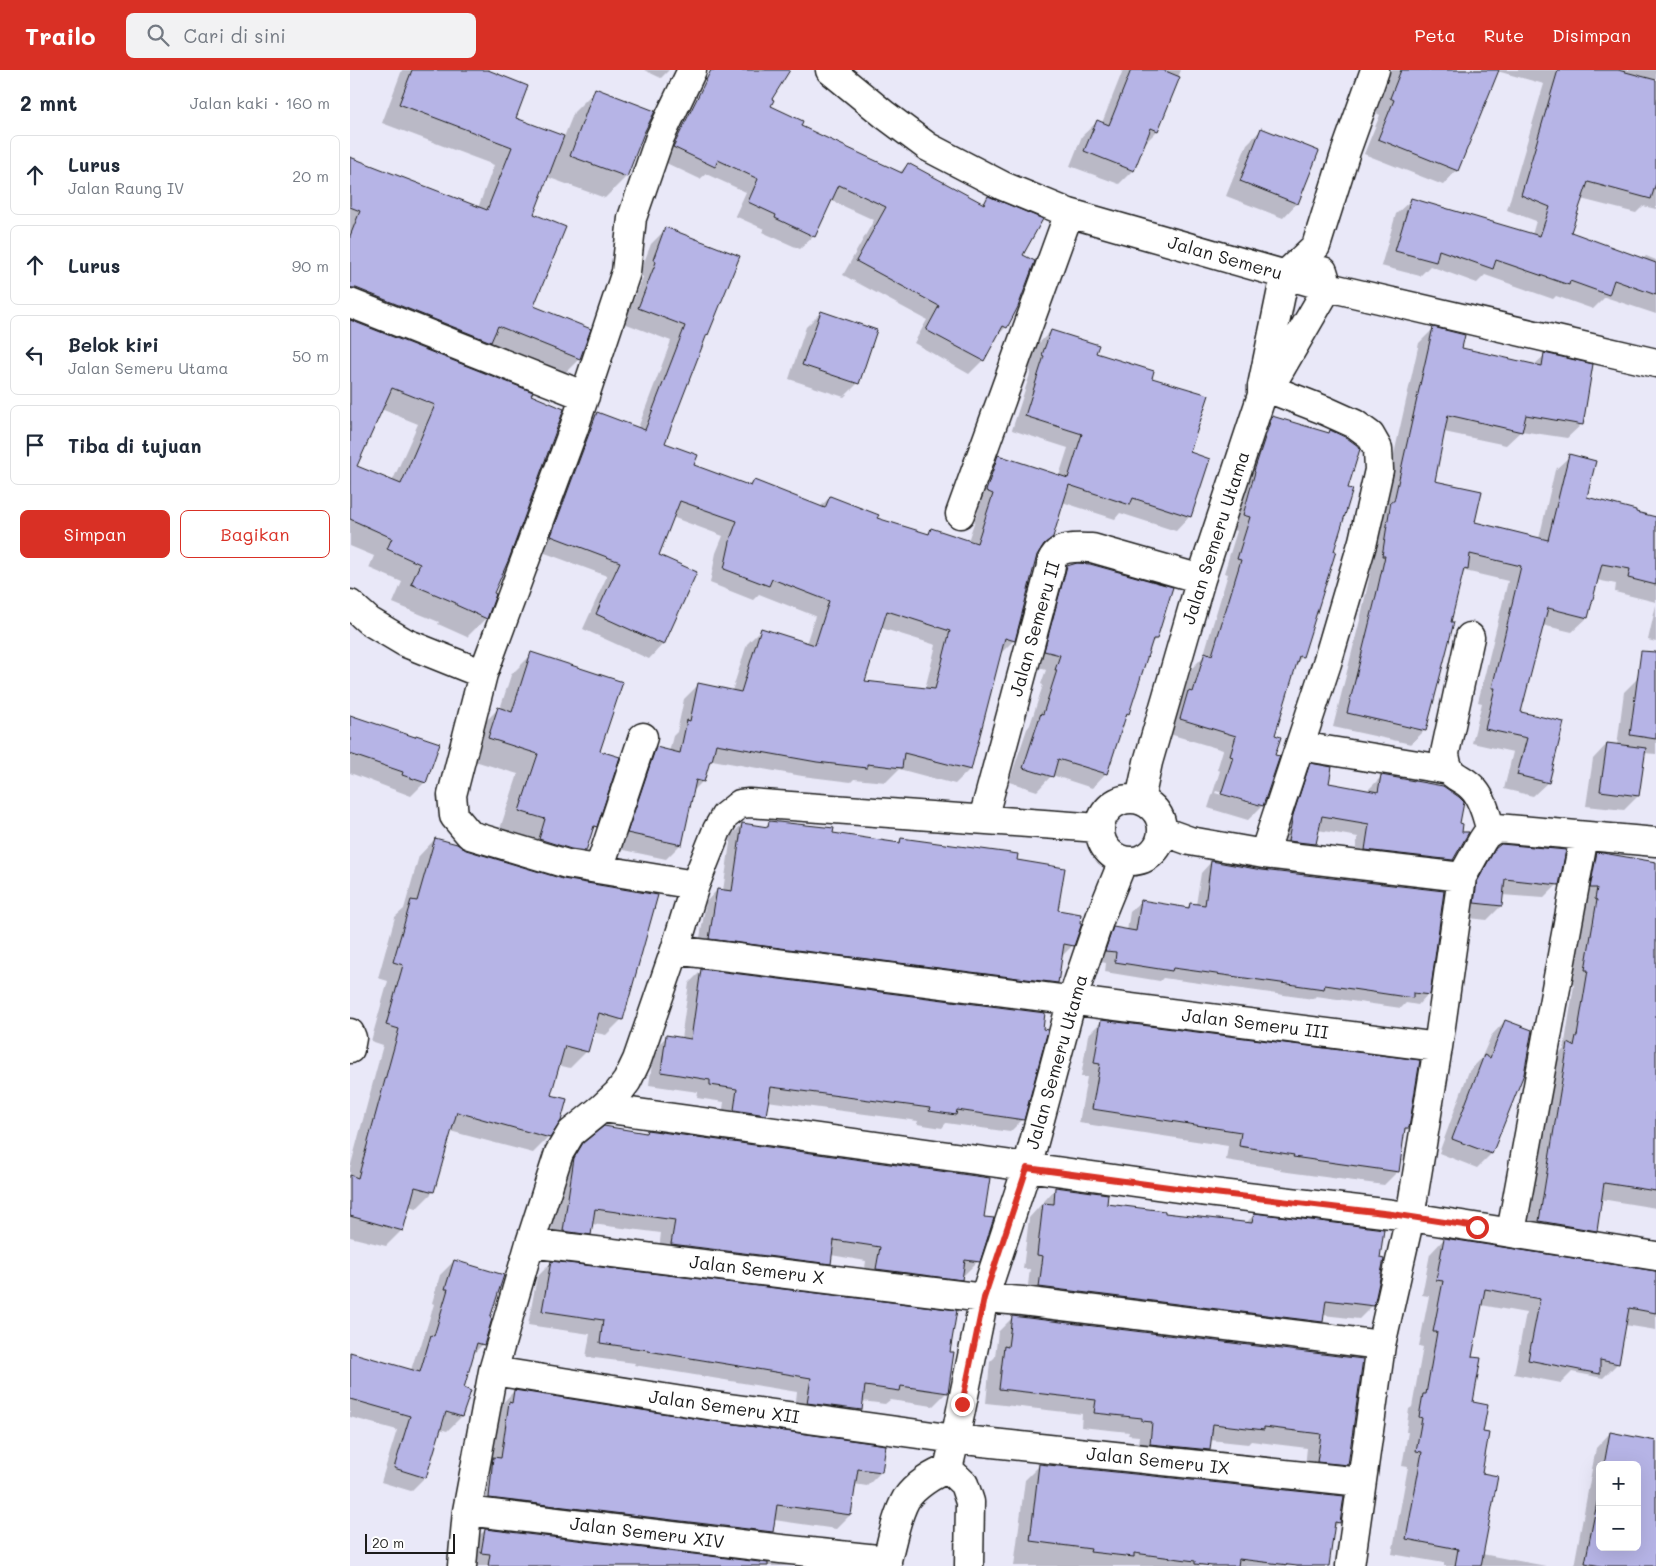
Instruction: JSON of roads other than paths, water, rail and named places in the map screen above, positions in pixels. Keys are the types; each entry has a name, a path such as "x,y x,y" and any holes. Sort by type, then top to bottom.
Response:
{"street":[{"path":"692,70 660,137 632,218 626,272 585,396 483,674 452,795 454,816 470,835 567,864 695,885"},
{"name":"Jalan Semeru","path":"830,70 928,147 1003,186 1069,212 1328,287 1656,363"},
{"path":"1286,275 1316,246 1346,151 1375,70"},
{"path":"960,514 1069,212"},
{"path":"1264,854 1327,663 1363,541 1379,470 1378,449 1370,435 1355,424 1324,410 1264,390 1328,287 1316,246"},
{"name":"Jalan Semeru Utama","path":"1140,800 1148,762 1201,579 1264,390 1286,275"},
{"path":"350,303 585,396"},
{"name":"Jalan Semeru II","path":"983,819 1050,570 1056,554 1075,547 1092,548 1201,579"},
{"path":"350,604 369,621 406,643 483,674"},
{"path":"1448,770 1445,753 1470,637"},
{"path":"599,869 643,736"},
{"path":"1300,746 1448,770 1475,790 1484,805 1491,831"},
{"path":"1126,799 1140,800 1154,809 1161,823 1162,831 1160,842 1154,851 1145,858 1123,861 1105,849 1100,839 1099,828 1103,814 1113,804 1126,799"},
{"path":"462,1566 467,1511 494,1371 530,1243 560,1153 571,1134 618,1093 627,1081 637,1060 695,885 717,830 726,816 740,804 749,803 1099,828"},
{"path":"1350,1566 1381,1345 1410,1216 1438,1048 1462,877 1482,841 1491,831 1497,828 1656,842"},
{"path":"1162,831 1190,841 1264,854 1462,877"},
{"path":"1511,1232 1584,836"},
{"name":"Jalan Semeru Utama","path":"948,1469 956,1439 984,1298 1027,1168 1072,1000 1101,914 1123,861"},
{"name":"Jalan Semeru III","path":"675,950 1438,1048"},
{"path":"350,1033 352,1038 350,1049"},
{"path":"602,1108 1214,1193 1410,1216 1656,1256"},
{"name":"Jalan Semeru X","path":"530,1243 1381,1345"},
{"name":"Jalan Semeru XII","path":"494,1371 714,1406 956,1439"},
{"name":"Jalan Semeru IX","path":"956,1439 1361,1482"},
{"path":"887,1563 899,1519 907,1499 937,1473 948,1469 964,1484 970,1502 970,1566"},
{"name":"Jalan Semeru XIV","path":"467,1511 887,1563"}]}
